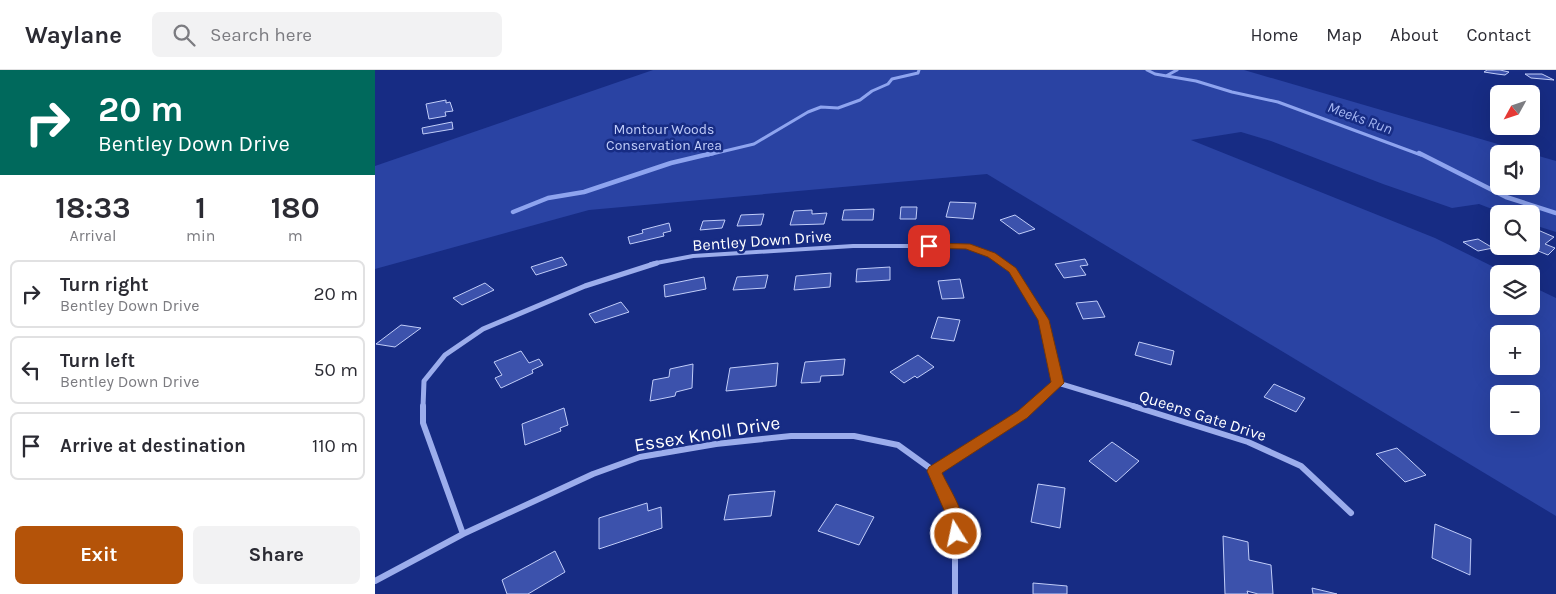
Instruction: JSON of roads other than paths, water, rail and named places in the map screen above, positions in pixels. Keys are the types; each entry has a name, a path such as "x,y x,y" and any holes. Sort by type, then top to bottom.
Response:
{"street":[{"name":"Bentley Down Drive","path":"463,534 423,423 424,381 445,354 483,329 585,286 652,264 693,256 802,248 967,246 992,255 1013,270 1043,320 1058,383"},
{"path":"955,594 955,519 934,471 1022,414 1058,383"},
{"name":"Queens Gate Drive","path":"1058,383 1248,442 1301,466 1351,513"},
{"name":"Essex Knoll Drive","path":"375,581 463,534 593,474 640,457 717,444 791,436 854,436 898,445 934,471"}],"waterway":[{"path":"708,155 754,144 808,112 821,107 838,108 860,100 872,91 888,84 892,79 918,73 919,70"},
{"name":"Meeks Run","path":"1147,70 1166,76"},
{"name":"Meeks Run","path":"1166,76 1177,70"},
{"name":"Meeks Run","path":"1166,76 1196,81 1232,92 1278,102 1421,155"},
{"path":"513,212 548,198 584,192 671,163 713,153"},
{"name":"Meeks Run","path":"1419,153 1506,197 1556,213"}],"park label":[{"name":"Montour Woods Conservation Area","path":"664,138"}]}
